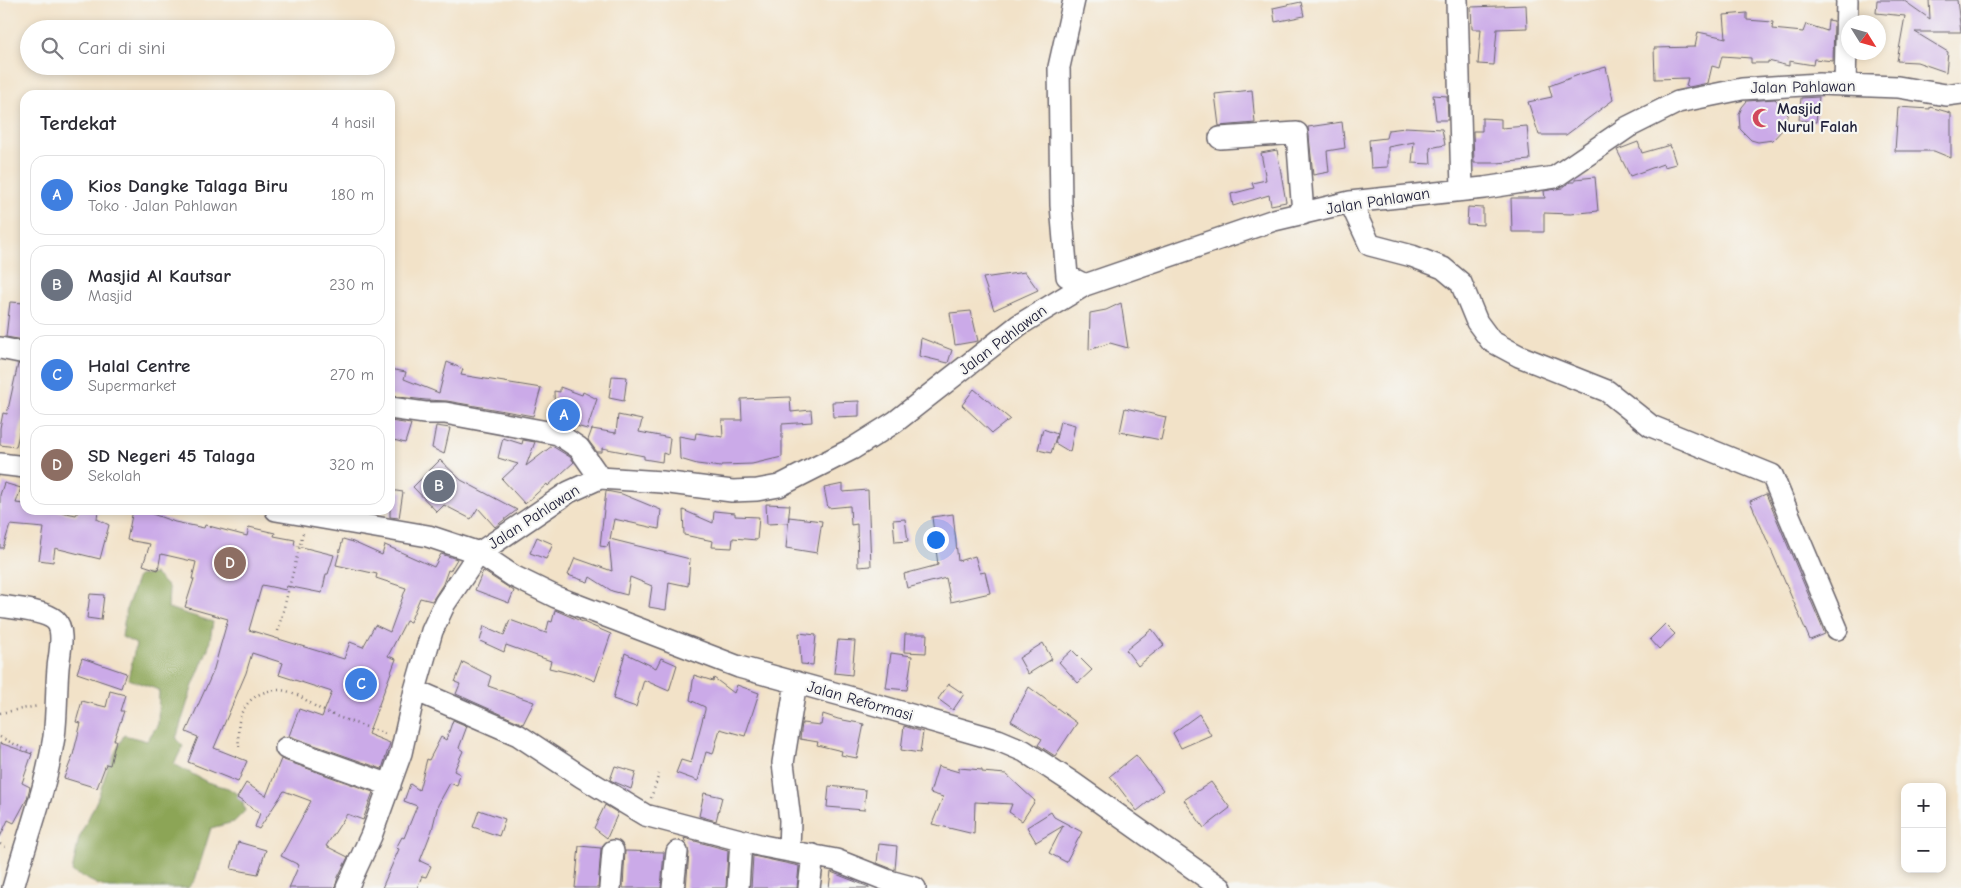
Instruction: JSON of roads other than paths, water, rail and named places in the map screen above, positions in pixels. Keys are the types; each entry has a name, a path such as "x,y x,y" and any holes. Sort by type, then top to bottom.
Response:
{"street":[{"path":"1074,0 1059,67 1061,205 1068,276 1085,285"},
{"path":"1457,0 1462,190"},
{"path":"1845,85 1847,0"},
{"name":"Jalan Pahlawan","path":"347,888 371,836 390,785 404,740 415,690 432,631 438,617 479,553 569,492 600,478 662,482 732,491 757,490 779,486 852,449 895,422 1019,324 1085,285 1274,220 1350,202 1555,178 1628,127 1678,102 1742,89 1819,84 1898,87 1946,95 1961,93"},
{"path":"1220,138 1297,133 1303,214"},
{"path":"1350,202 1370,245 1412,256 1443,268 1460,283 1477,322 1491,341 1520,356 1607,391 1651,426 1772,475 1837,629"},
{"path":"0,348 20,352"},
{"path":"395,409 425,413 445,413 558,434 579,448 600,478"},
{"path":"0,464 20,467"},
{"name":"Jalan Reformasi","path":"313,515 428,536 479,553 513,576 556,597 740,667 998,740 1024,752 1073,783 1220,888"},
{"path":"0,606 46,615 53,618 59,626 57,702 50,760 30,836 22,855 13,888"},
{"path":"789,851 790,820 783,763 796,682"},
{"path":"415,690 518,735 582,777 645,814 741,840 836,860 888,881 915,888"},
{"path":"286,748 390,785"},
{"path":"738,888 741,840"},
{"path":"610,888 613,851"},
{"path":"673,888 676,852"},
{"path":"810,888 813,855"}],"place":[{"name":"Masjid Nurul Falah","path":"1762,118"},
{"name":"Kios Dangke Talaga Biru","path":"564,415"},
{"name":"Masjid Al Kautsar","path":"439,486"},
{"name":"SD Negeri 45 Talaga","path":"230,563"},
{"name":"Halal Centre","path":"361,684"}]}
